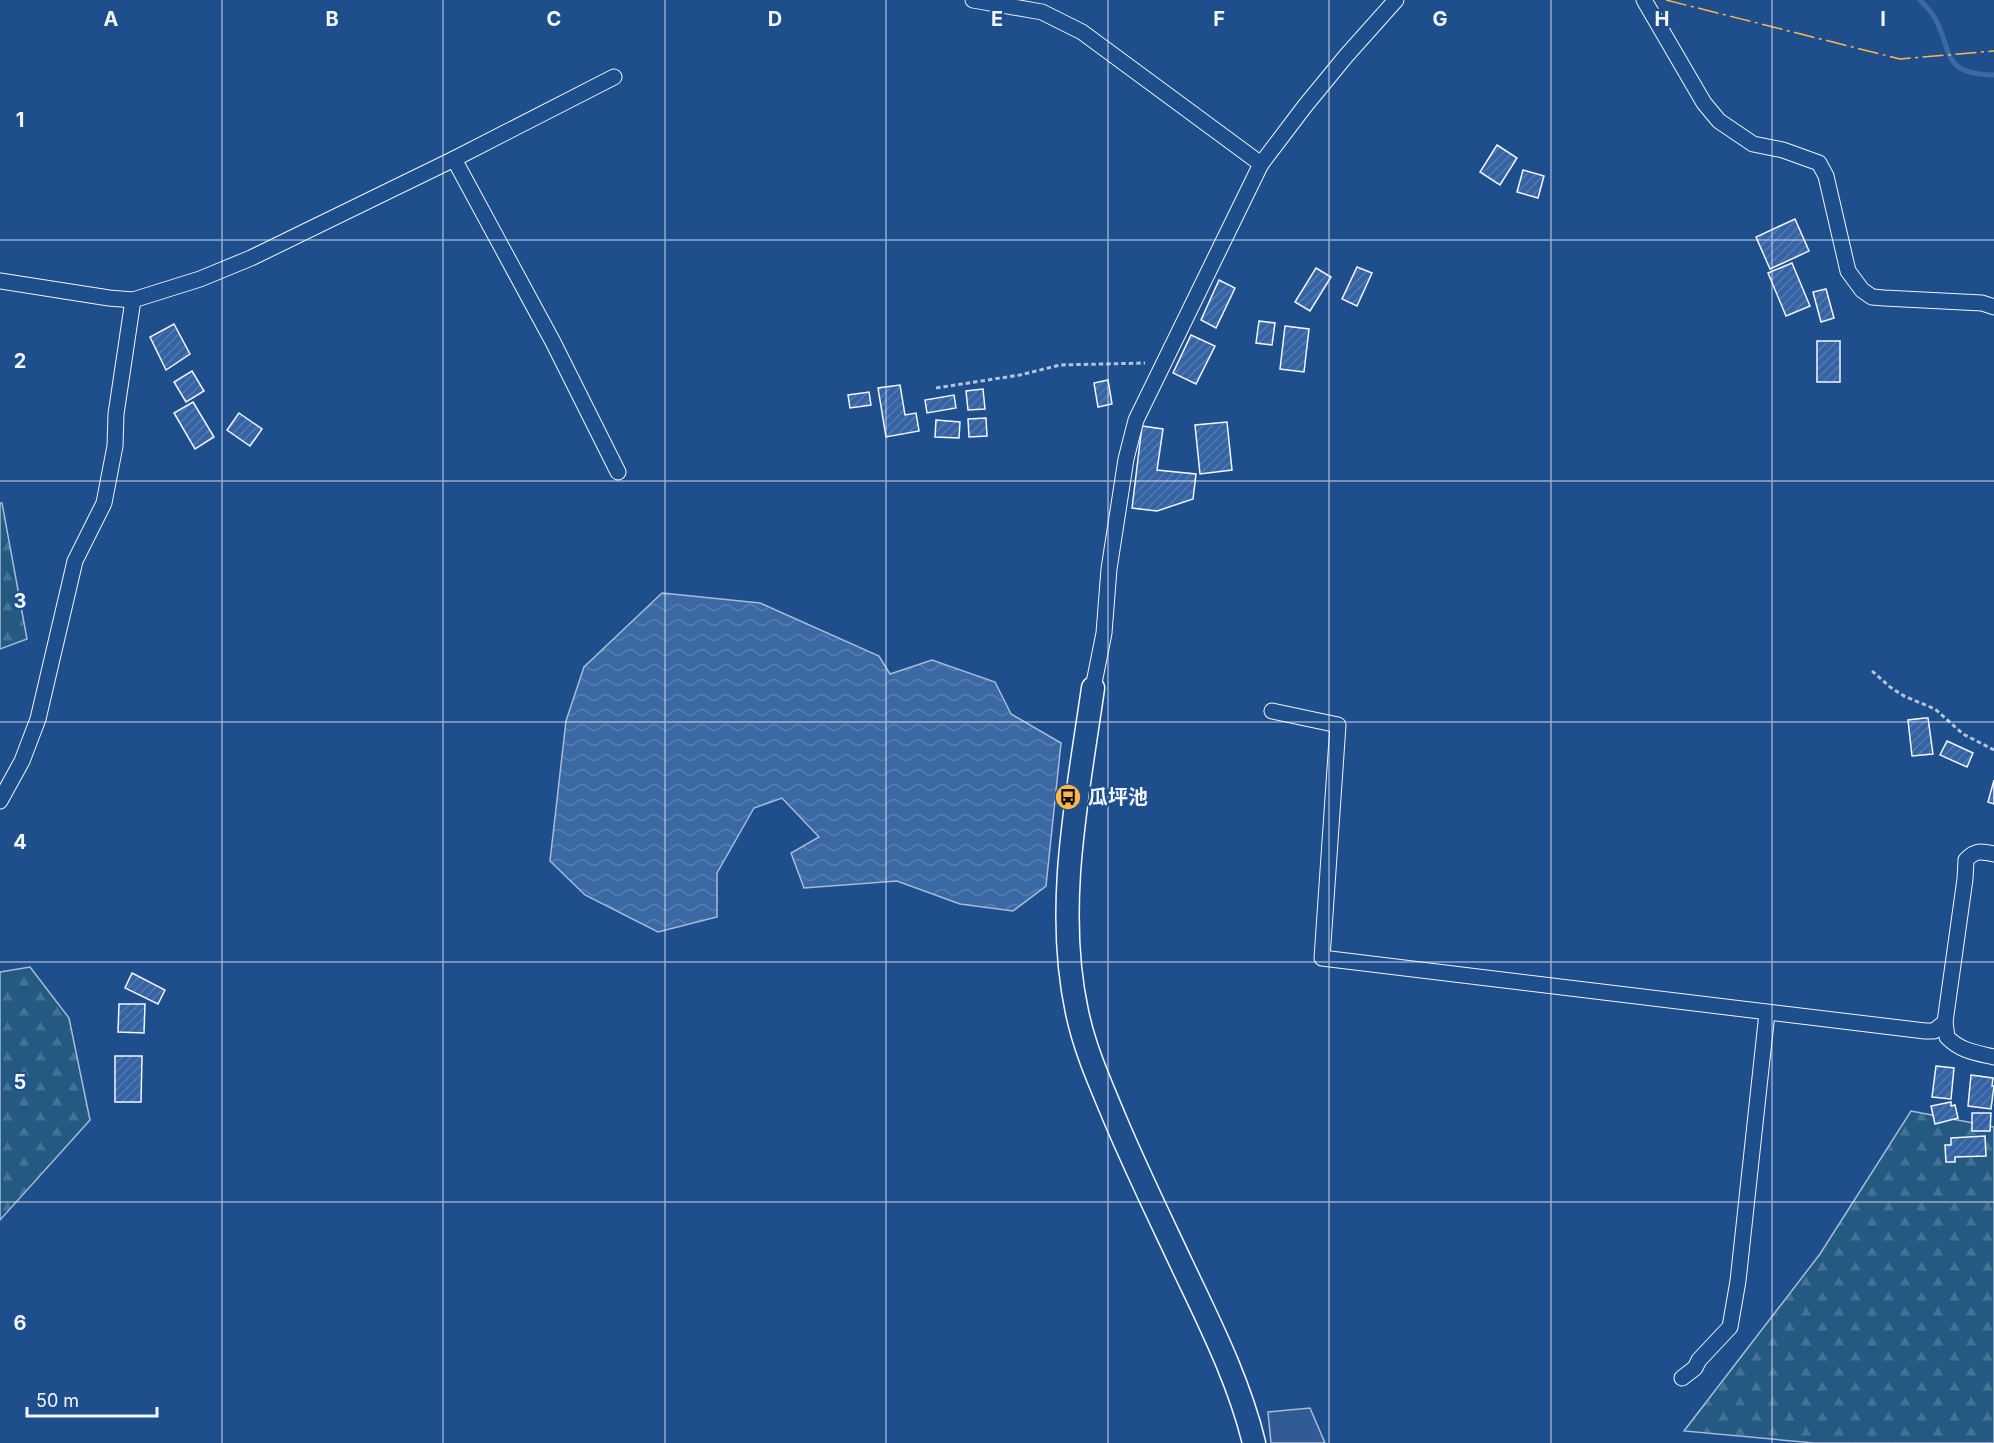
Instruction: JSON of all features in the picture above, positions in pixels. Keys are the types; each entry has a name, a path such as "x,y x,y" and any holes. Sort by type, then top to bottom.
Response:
{"street":[{"path":"973,0 1042,12 1082,32 1261,164"},
{"path":"1254,1443 1247,1415 1214,1331 1136,1167 1089,1057 1077,1011 1067,918 1074,825 1104,633 1109,569 1130,439 1136,420 1261,164 1311,97 1396,0"},
{"path":"1644,0 1704,103 1719,121 1753,144 1783,150 1819,163 1826,176 1848,271 1862,290 1872,297 1983,303 1994,307"},
{"path":"0,281 133,300 200,279 251,258 454,159 614,77"},
{"path":"454,159 553,342 618,472"},
{"path":"0,801 22,761 38,719 75,561 104,503 115,446 116,414 133,300"},
{"path":"1272,711 1338,724 1322,958 1925,1031 1934,1031 1945,1022"},
{"path":"1994,854 1980,851 1972,854 1966,860 1945,1022 1947,1037 1959,1047 1966,1051 1994,1057"},
{"path":"1682,1378 1695,1368 1698,1360 1730,1327 1738,1281 1767,1013"}],"path":[{"path":"936,388 1020,375 1060,365 1140,363 1162,366"},
{"path":"1872,671 1890,687 1904,696 1935,709 1963,734 1994,750"}],"green space":[{"path":"0,503 2,503 27,639 0,649"},
{"path":"30,967 69,1018 90,1120 0,1220 0,972"},
{"path":"1911,1111 1994,1127 1994,1443 1814,1443 1684,1431 1820,1254"}],"shaded area":[{"path":"1310,1408 1325,1443 1271,1443 1268,1412"}],"water":[{"name":"瓜坪池","path":"662,593 760,603 879,656 890,674 932,660 995,682 1011,714 1061,743 1046,886 1013,911 960,904 897,881 804,888 791,853 819,837 782,798 754,808 717,873 717,917 658,932 585,895 550,861 566,721 584,667"}],"building":[{"path":"1497,145 1517,158 1500,185 1480,172"},
{"path":"1523,170 1544,176 1538,198 1517,192"},
{"path":"1795,219 1809,251 1770,269 1756,237"},
{"path":"1792,263 1810,306 1786,316 1768,273"},
{"path":"1357,267 1372,273 1357,306 1342,299"},
{"path":"1316,268 1331,277 1310,311 1295,302"},
{"path":"1219,280 1235,288 1216,328 1201,320"},
{"path":"1826,289 1834,318 1821,322 1813,292"},
{"path":"1259,321 1275,323 1272,345 1256,343"},
{"path":"174,324 190,354 166,370 150,337"},
{"path":"1285,326 1309,329 1304,372 1280,369"},
{"path":"1191,335 1215,346 1196,384 1173,373"},
{"path":"1817,341 1840,341 1840,382 1817,382"},
{"path":"192,371 204,391 186,402 174,382"},
{"path":"1108,380 1112,404 1098,407 1094,383"},
{"path":"900,385 905,415 916,413 919,431 886,437 878,388"},
{"path":"983,389 985,409 968,410 966,391"},
{"path":"869,392 871,405 850,408 848,395"},
{"path":"954,395 956,408 927,413 925,400"},
{"path":"193,402 214,437 195,449 174,413"},
{"path":"239,413 262,429 250,446 227,430"},
{"path":"986,418 987,436 969,437 968,419"},
{"path":"936,420 960,422 959,438 935,437"},
{"path":"1227,422 1232,470 1200,474 1195,425"},
{"path":"1142,426 1163,429 1157,470 1196,474 1193,499 1157,511 1132,508"},
{"path":"1928,718 1933,754 1912,756 1908,720"},
{"path":"1947,741 1973,753 1967,767 1940,755"},
{"path":"1994,780 1994,804 1988,802"},
{"path":"132,973 165,990 158,1004 125,988"},
{"path":"119,1004 145,1004 144,1033 118,1032"},
{"path":"115,1056 142,1056 141,1102 115,1102"},
{"path":"1936,1066 1954,1068 1951,1099 1932,1097"},
{"path":"1971,1075 1993,1078 1991,1109 1968,1106"},
{"path":"1951,1102 1951,1106 1955,1105 1958,1118 1935,1124 1931,1106"},
{"path":"1972,1113 1991,1113 1990,1131 1972,1131"},
{"path":"1985,1136 1986,1156 1955,1157 1955,1162 1946,1162 1945,1145 1951,1145 1951,1138"}],"waterway":[{"path":"1920,0 1933,15 1950,57 1956,65 1976,74 1994,75"}],"power":[{"path":"1666,0 1900,59 1994,51"}],"place":[{"name":"瓜坪池","path":"1068,797"}]}
